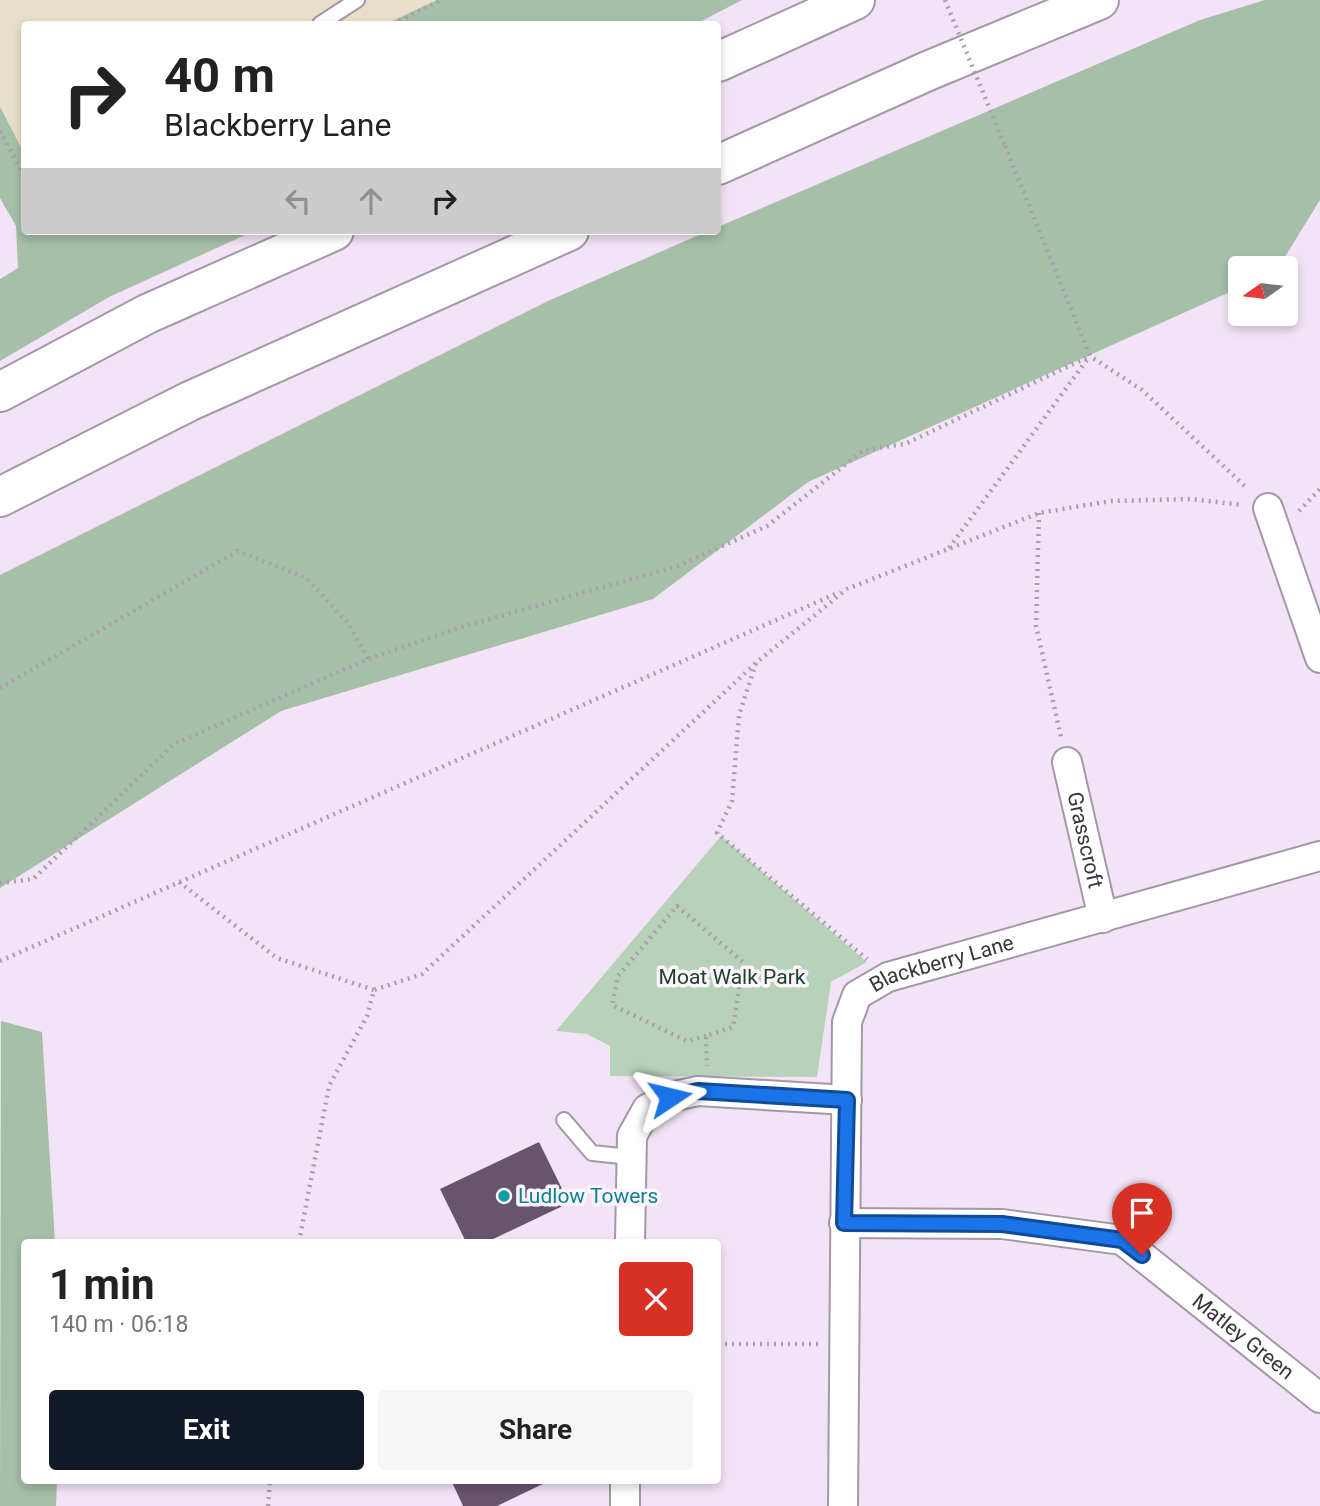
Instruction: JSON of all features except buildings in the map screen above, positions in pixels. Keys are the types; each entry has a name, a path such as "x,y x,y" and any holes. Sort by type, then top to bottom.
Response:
{"highway":[{"path":"721,61 855,0"},
{"path":"721,164 930,70 1099,0"},
{"path":"0,392 146,314 325,235"},
{"path":"0,497 190,401 560,235"}],"street":[{"path":"1268,508 1320,658"},
{"name":"Grasscroft","path":"1067,762 1103,918"},
{"name":"Blackberry Lane","path":"843,1506 847,1021 857,995 888,977 1320,856"},
{"path":"630,1239 632,1136 647,1109 670,1097 707,1092 847,1100"},
{"name":"Matley Green","path":"844,1223 1002,1224 1122,1240 1320,1398"},
{"path":"625,1484 625,1506"}],"lane":[{"path":"325,21 357,0"},
{"path":"564,1120 592,1153 631,1157"}],"path":[{"path":"399,21 440,0"},
{"path":"945,0 1090,356 1142,390 1268,508"},
{"path":"0,131 21,170"},
{"path":"949,549 1090,356"},
{"path":"0,883 33,879 174,744 368,659 461,627 678,566 767,526 864,450 905,444 1090,356"},
{"path":"0,961 847,589 1039,513 1111,501 1191,499 1268,508"},
{"path":"1039,513 1036,626 1067,762"},
{"path":"0,688 238,551 306,579 348,623 368,659"},
{"path":"179,882 276,958 374,990 422,974 757,662 847,589"},
{"path":"757,662 739,715 732,801 717,833 888,977"},
{"path":"677,905 743,962 733,1027 706,1036 687,1041 612,1005 618,976 677,905"},
{"path":"300,1239 329,1086 367,1016 374,990"},
{"path":"706,1036 707,1092"},
{"path":"721,1344 844,1343"},
{"path":"268,1506 270,1484"}],"shaded area":[{"path":"0,0 437,0 392,21 21,21 21,147 0,107"}],"green space":[{"path":"437,0 742,0 702,21 392,21"},
{"path":"1265,0 1320,0 1320,200 1285,256 1228,256 1228,293 808,482 653,599 281,711 0,888 0,575 548,301 699,235 721,235 721,226 1200,20"},
{"path":"0,107 21,147 21,235 245,235 109,297 0,361 0,279 18,268 16,226 0,198"},
{"name":"Moat Walk Park","path":"721,836 867,962 831,982 817,1077 610,1076 610,1046 587,1034 556,1031"},
{"path":"1,1021 42,1032 55,1239 21,1239 21,1484 57,1484 56,1506 0,1506"}],"place":[{"name":"Ludlow Towers","path":"504,1196"}],"route":[{"path":"670,1097 698,1091 847,1100 844,1223 1002,1224 1122,1240 1142,1255"}]}
